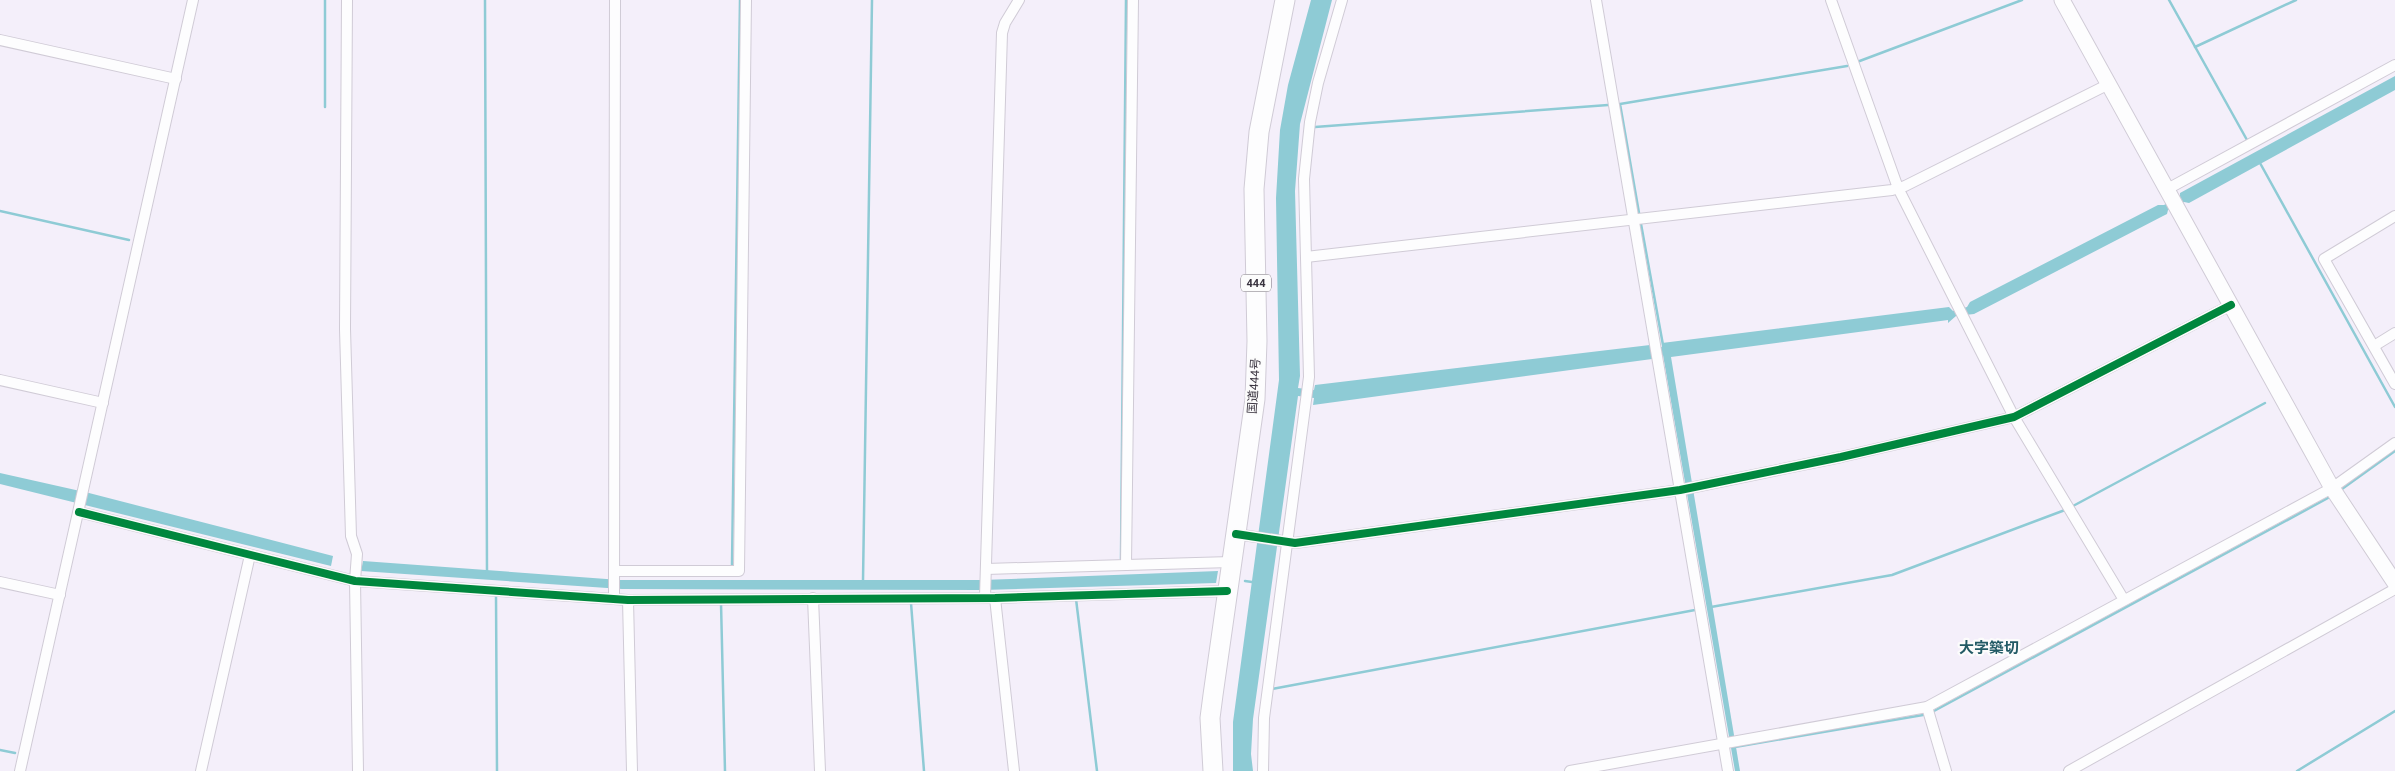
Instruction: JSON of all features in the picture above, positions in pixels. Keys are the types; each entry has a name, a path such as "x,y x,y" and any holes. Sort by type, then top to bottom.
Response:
{"highway":[{"name":"国道444号","path":"1213,771 1210,718 1230,565 1244,536 1255,399 1257,341 1254,189 1258,141 1285,0"}],"street":[{"path":"20,771 194,0"},
{"path":"347,0 345,329 350,536 357,554 355,581 358,771"},
{"path":"614,595 615,0"},
{"path":"614,573 739,571 746,0"},
{"path":"1014,771 986,573 1002,33 1005,23 1019,0"},
{"path":"1126,565 1133,0"},
{"path":"1263,771 1264,718 1285,542 1307,394 1304,179 1310,122 1318,83 1342,0"},
{"path":"1596,0 1658,357 1687,489 1730,742 1728,771"},
{"path":"1831,0 1898,188 2014,417 2124,600"},
{"path":"2062,0 2171,191 2178,211 2332,488 2395,583"},
{"path":"0,40 176,79"},
{"path":"2171,191 2395,64"},
{"path":"1306,256 1898,188 2109,84"},
{"path":"2395,216 2324,259 2395,384"},
{"path":"1244,536 1295,543 1687,489 1841,457 2014,417 2231,305"},
{"path":"2374,346 2395,333"},
{"path":"0,380 103,404"},
{"path":"1570,771 1927,707 2332,488 2395,443"},
{"path":"79,509 355,581 614,595 628,600 989,596 1227,590"},
{"path":"201,771 250,555"},
{"path":"986,573 1126,565 1230,565"},
{"path":"0,582 60,595"},
{"path":"2069,771 2395,589"},
{"path":"813,598 820,771"},
{"path":"628,600 632,771"},
{"path":"1927,707 1946,771"}],"water":[{"path":"1311,0 1332,0 1300,124 1295,191 1300,376 1298,388 1314,390 1315,385 1650,345 1651,348 1662,347 1662,343 1949,307 1953,311 1967,307 1970,302 2158,205 2164,205 2180,196 2180,193 2395,76 2395,90 2189,203 2184,202 2168,210 2167,214 1974,314 1956,316 1948,323 1948,320 1671,357 1740,771 1735,771 1663,355 1652,356 1652,359 1313,405 1314,398 1298,396 1253,719 1251,754 1253,771 1233,771 1233,722 1279,380 1276,198 1280,130 1288,85"},
{"path":"0,473 89,493 333,556 331,566 0,484"},
{"path":"363,561 620,580 982,580 1218,571 1216,583 983,590 622,589 361,571"}],"waterway":[{"path":"325,0 325,107"},
{"path":"485,0 487,573"},
{"path":"732,565 740,0"},
{"path":"863,581 872,0"},
{"path":"1121,559 1126,0"},
{"path":"1857,62 2022,0"},
{"path":"2169,0 2247,140"},
{"path":"2195,47 2296,0"},
{"path":"1639,213 1620,104 1847,66"},
{"path":"1315,127 1608,105"},
{"path":"2260,163 2395,407"},
{"path":"0,211 129,240"},
{"path":"1641,224 1663,345"},
{"path":"2073,506 2265,403"},
{"path":"2342,489 2395,451"},
{"path":"1934,711 2328,498"},
{"path":"1711,607 1892,575 2065,510"},
{"path":"1245,581 1252,582"},
{"path":"496,595 497,771"},
{"path":"1076,599 1097,771"},
{"path":"721,603 725,771"},
{"path":"911,603 924,771"},
{"path":"1272,689 1695,610"},
{"path":"2297,771 2395,711"},
{"path":"1735,747 1923,715"},
{"path":"0,750 15,753"}],"cycle path":[{"path":"1236,534 1295,543 1680,490 1841,457 2014,417 2231,305"},
{"path":"79,512 355,581 628,600 995,598 1227,591"}],"district":[{"name":"大字築切","path":"1989,648"}]}
